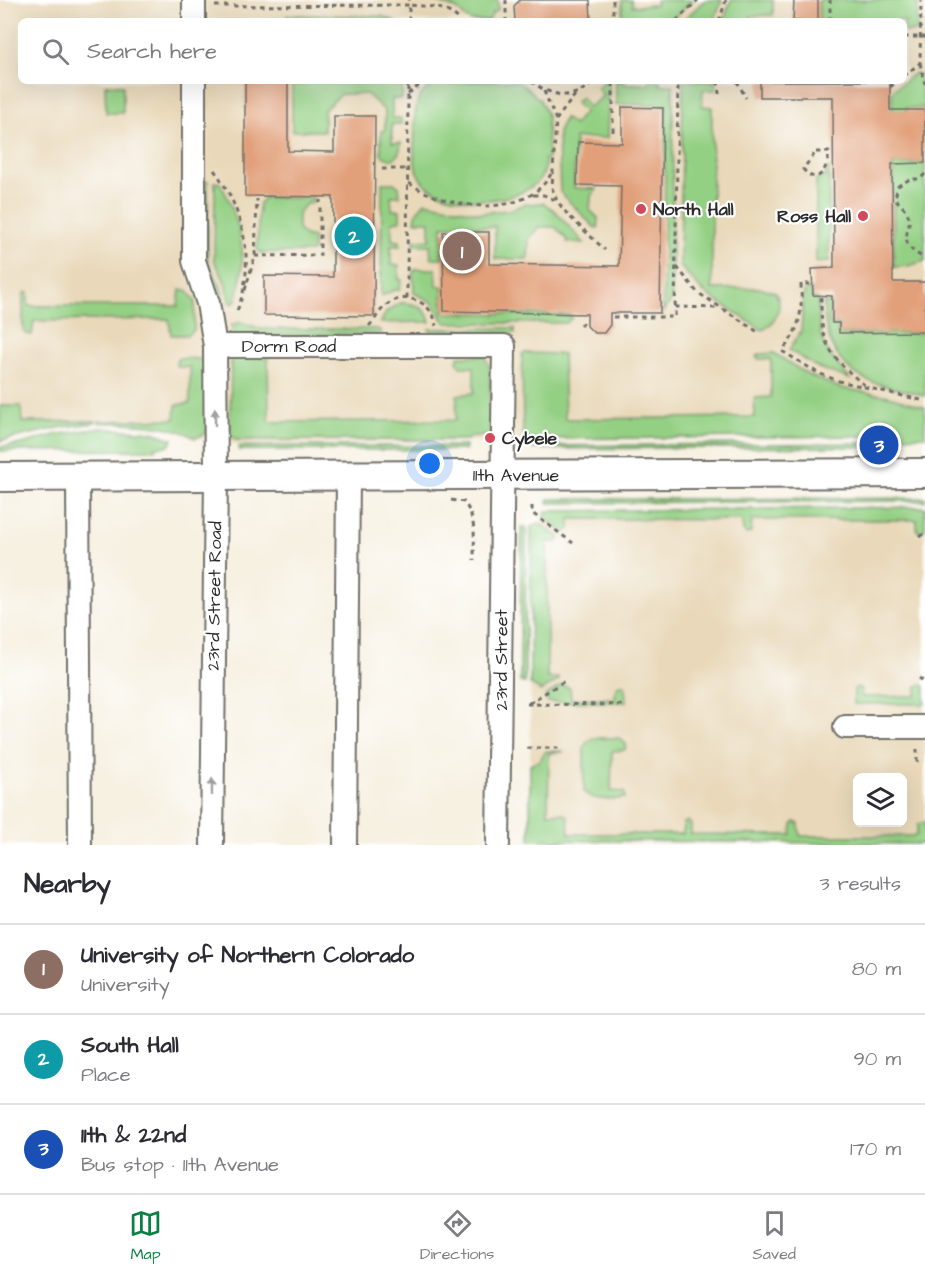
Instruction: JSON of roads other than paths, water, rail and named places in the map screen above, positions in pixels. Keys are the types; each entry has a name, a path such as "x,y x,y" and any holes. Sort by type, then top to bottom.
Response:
{"main road":[{"name":"11th Avenue","path":"0,477 925,473"}],"street":[{"path":"194,84 194,261 208,303 215,346"},
{"name":"Dorm Road","path":"215,346 504,346 501,474"},
{"name":"23rd Street Road","path":"212,845 215,346"},
{"name":"23rd Street","path":"498,845 501,474"},
{"path":"345,845 348,475"},
{"path":"78,477 80,845"},
{"path":"845,727 925,727"}],"place":[{"name":"North Hall","path":"641,209"},
{"name":"Ross Hall","path":"863,216"},
{"name":"South Hall","path":"354,236"},
{"name":"University of Northern Colorado","path":"462,251"},
{"name":"Cybele","path":"490,438"},
{"name":"11th & 22nd","path":"879,445"}]}
